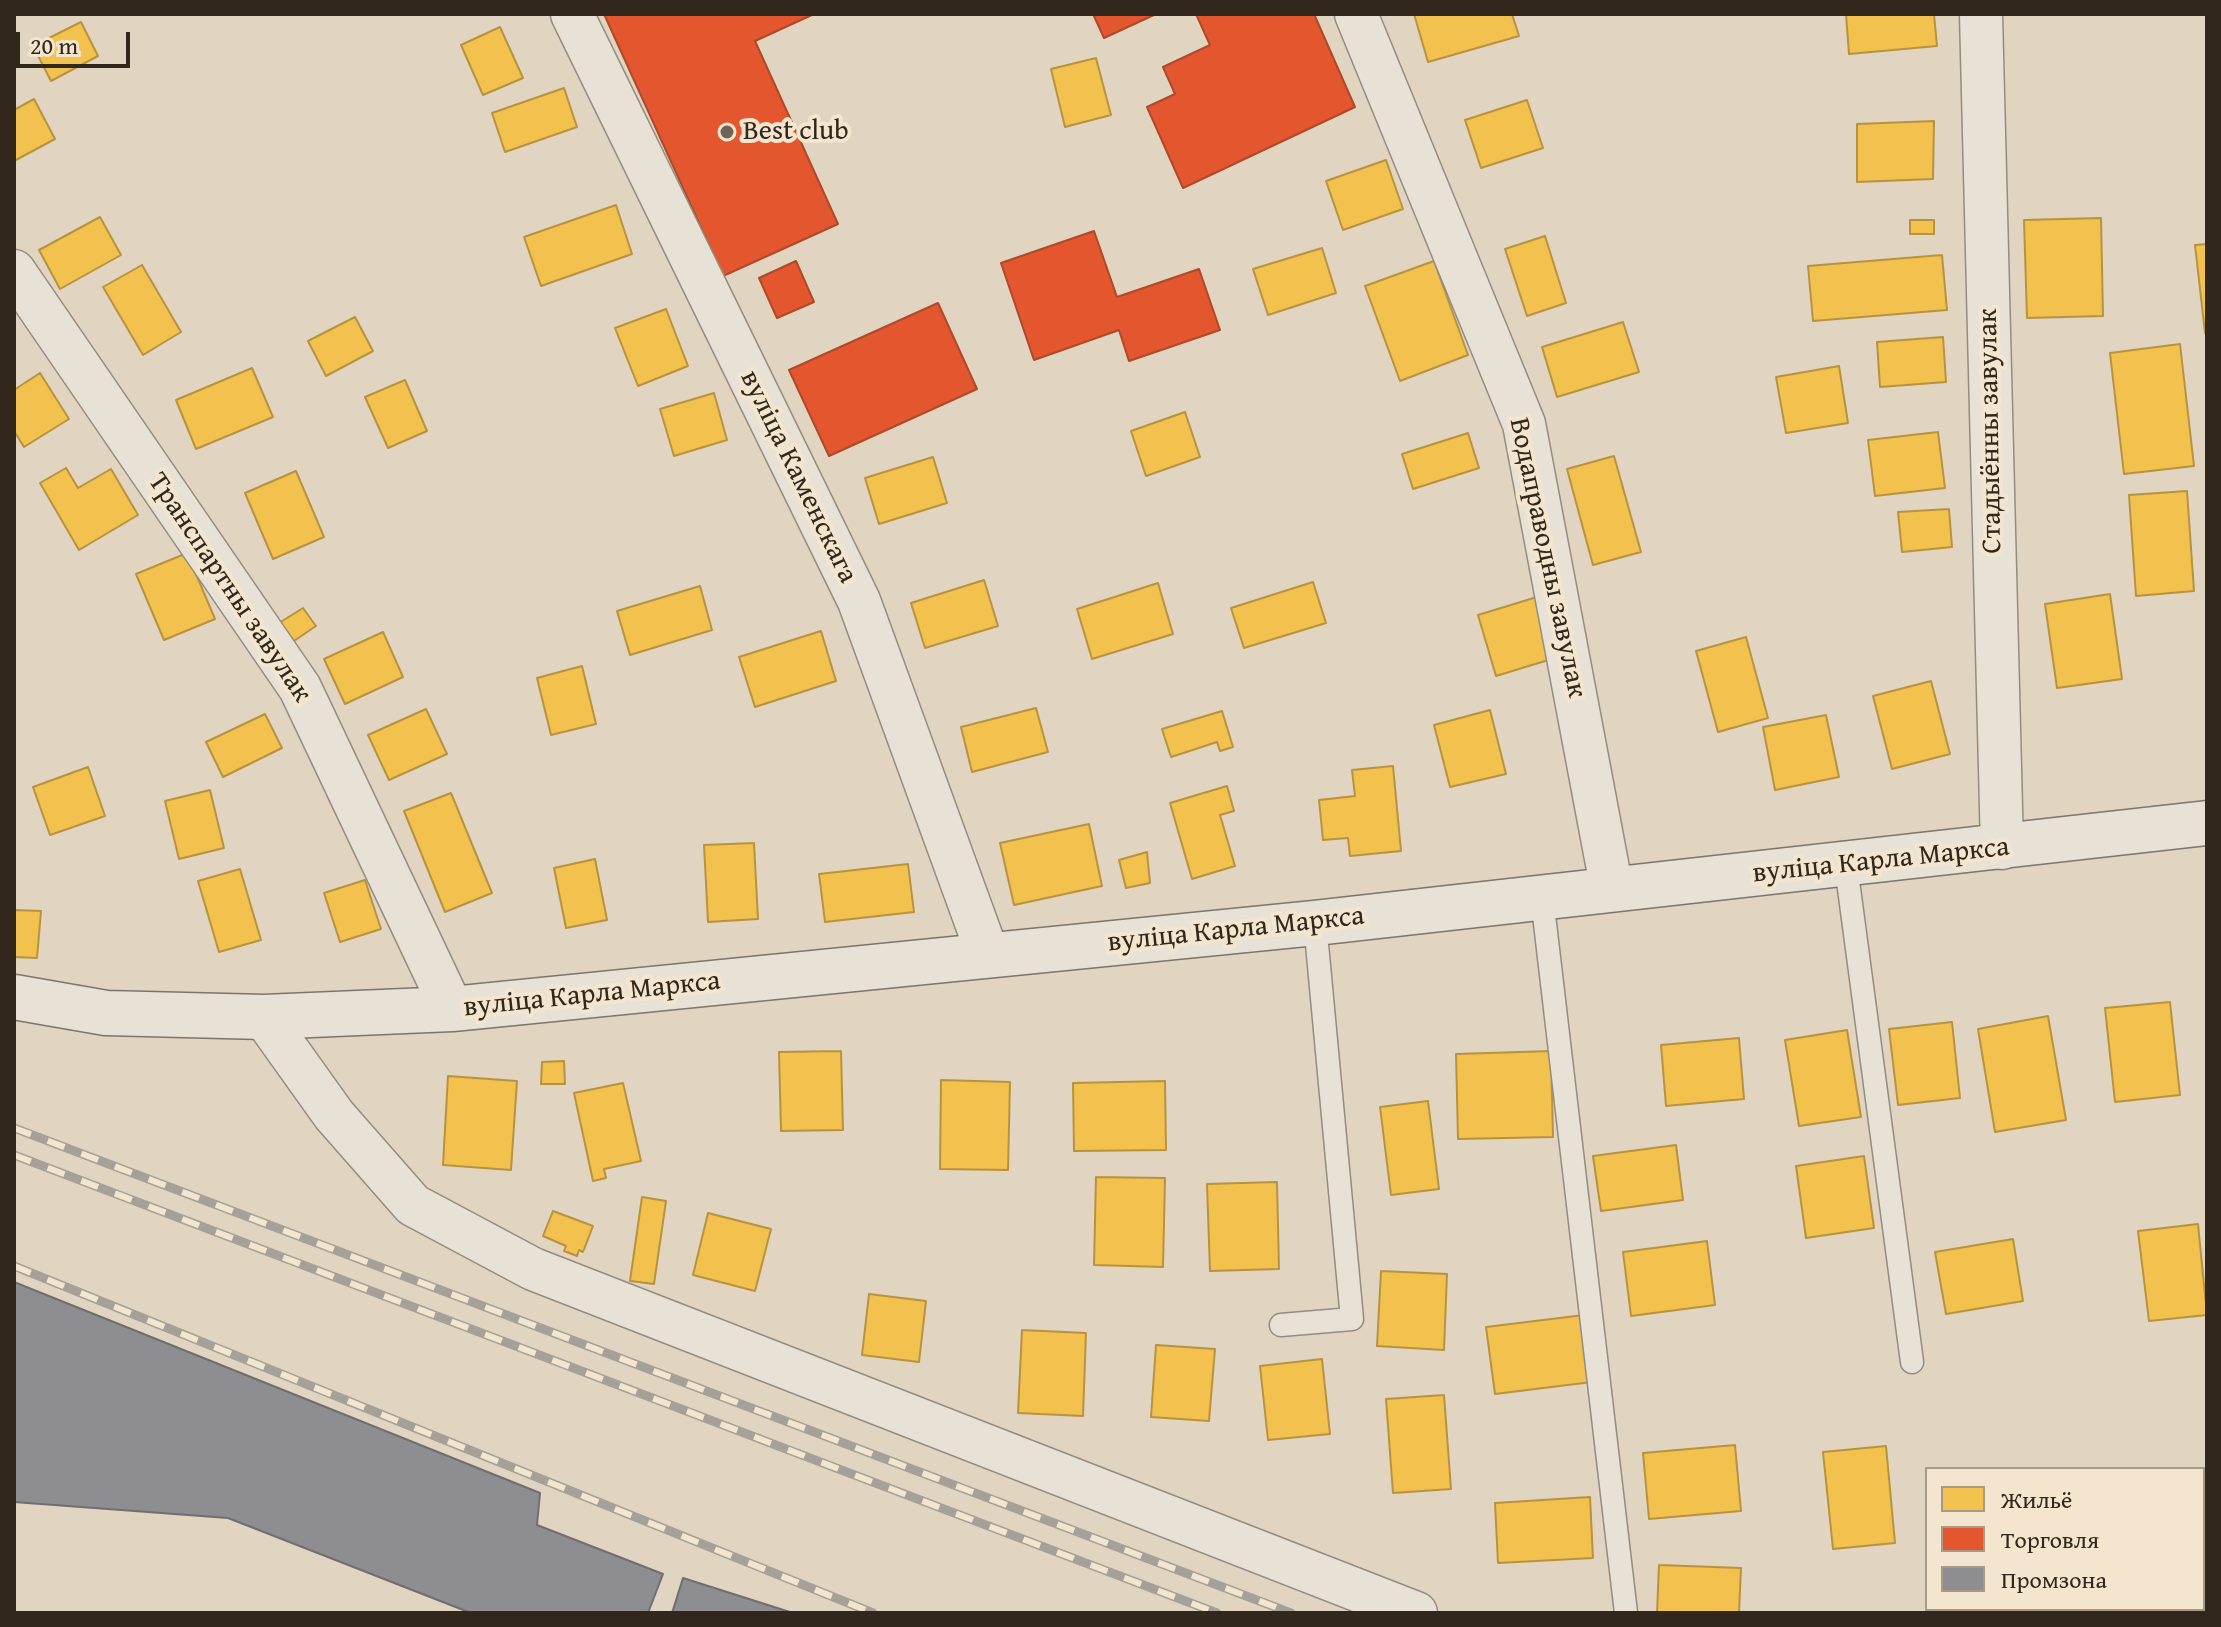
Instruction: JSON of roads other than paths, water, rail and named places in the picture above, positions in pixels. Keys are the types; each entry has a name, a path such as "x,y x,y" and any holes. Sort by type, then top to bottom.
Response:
{"main road":[{"name":"вуліца Карла Маркса","path":"14,997 106,1013 264,1017 452,1009 1315,923 1846,866 2207,823"}],"street":[{"name":"вуліца Каменскага","path":"572,14 859,601 988,955"},
{"name":"Водаправодны завулак","path":"1356,14 1524,424 1612,890"},
{"name":"Стадыённы завулак","path":"1981,14 2002,848"},
{"name":"Транспартны завулак","path":"14,271 300,688 452,1009"},
{"path":"264,1017 334,1115 413,1205 533,1269 1416,1613"}],"lane":[{"path":"1846,866 1912,1362"},
{"path":"1542,898 1626,1613"},
{"path":"1281,1325 1352,1319 1315,923"}],"railway":[{"path":"14,1128 1291,1613"},
{"path":"14,1155 1217,1613"},
{"path":"14,1266 873,1613"}],"place":[{"name":"Best club","path":"727,132"}]}
